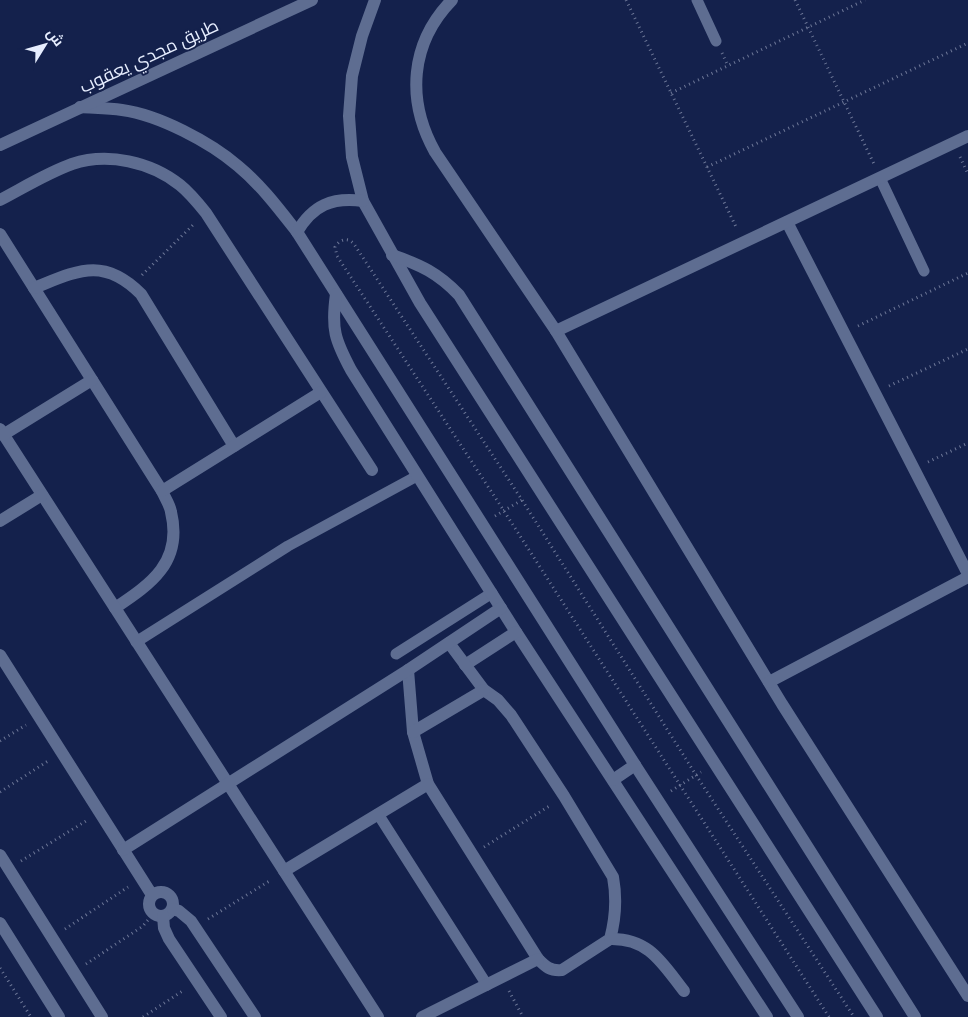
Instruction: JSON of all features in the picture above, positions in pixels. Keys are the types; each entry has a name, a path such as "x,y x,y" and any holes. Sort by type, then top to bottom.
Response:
{"street":[{"name":"طريق مجدي يعقوب","path":"0,145 312,0"},
{"path":"375,0 362,36 354,68 349,116 352,156 363,201 420,303 877,1017"},
{"path":"452,0 440,12 424,40 416,71 416,103 425,134 435,152 556,331 769,682 968,996"},
{"path":"80,107 123,110 165,122 198,138 238,166 269,197 297,232 635,765 798,1017"},
{"path":"556,331 968,136"},
{"path":"0,200 56,170 92,160 111,159 148,167 165,174 181,185 206,212 372,470"},
{"path":"297,232 304,221 324,205 337,200 363,201"},
{"path":"769,682 968,576 787,222"},
{"path":"0,234 162,491 171,511 174,533 170,555 159,575 142,590 115,608"},
{"path":"392,255 427,269 445,280 459,295 915,1017"},
{"path":"34,288 77,271 91,270 106,272 119,277 131,285 141,294 234,446"},
{"path":"336,294 332,316 335,336 351,370 516,632 767,1017"},
{"path":"92,380 2,432 378,1017"},
{"path":"162,491 321,392"},
{"path":"0,520 42,494"},
{"path":"123,850 408,670 501,608"},
{"path":"465,665 516,632"},
{"path":"449,643 484,690 498,700 511,715 564,796 613,877 616,892 616,908 610,938"},
{"path":"0,655 152,896"},
{"path":"408,670 413,732 428,784 538,959 547,968 555,971 562,970 610,938 622,938 644,946 653,952 684,991"},
{"path":"413,732 484,690"},
{"path":"613,780 635,765"},
{"path":"284,872 428,784"},
{"path":"0,855 102,1017"},
{"path":"162,913 173,902 170,896 164,892 158,892 152,896 149,901 149,907 162,913 185,916 195,927 256,1017"},
{"path":"162,913 164,928 169,939 221,1017"},
{"path":"0,923 59,1017"},
{"path":"422,1017 538,959"}],"lane":[{"path":"697,0 716,41"},
{"path":"880,178 924,271"},
{"path":"136,642 288,546 417,476"},
{"path":"396,654 492,593"},
{"path":"378,814 486,985"}],"path":[{"path":"626,0 744,242"},
{"path":"795,0 880,178"},
{"path":"671,93 864,0"},
{"path":"707,167 968,44"},
{"path":"131,285 206,212"},
{"path":"829,1017 338,256 335,247 340,241 346,239 354,244 522,500 696,775 854,1017"},
{"path":"844,333 968,273"},
{"path":"874,392 968,349"},
{"path":"913,468 968,443"},
{"path":"482,524 539,490"},
{"path":"0,741 39,716"},
{"path":"0,792 62,753"},
{"path":"657,799 715,764"},
{"path":"472,855 564,796"},
{"path":"9,869 99,812"},
{"path":"195,927 284,872"},
{"path":"52,938 141,878"},
{"path":"74,972 162,913"},
{"path":"0,968 31,1017"},
{"path":"501,977 523,1017"},
{"path":"144,1017 197,981"}]}
